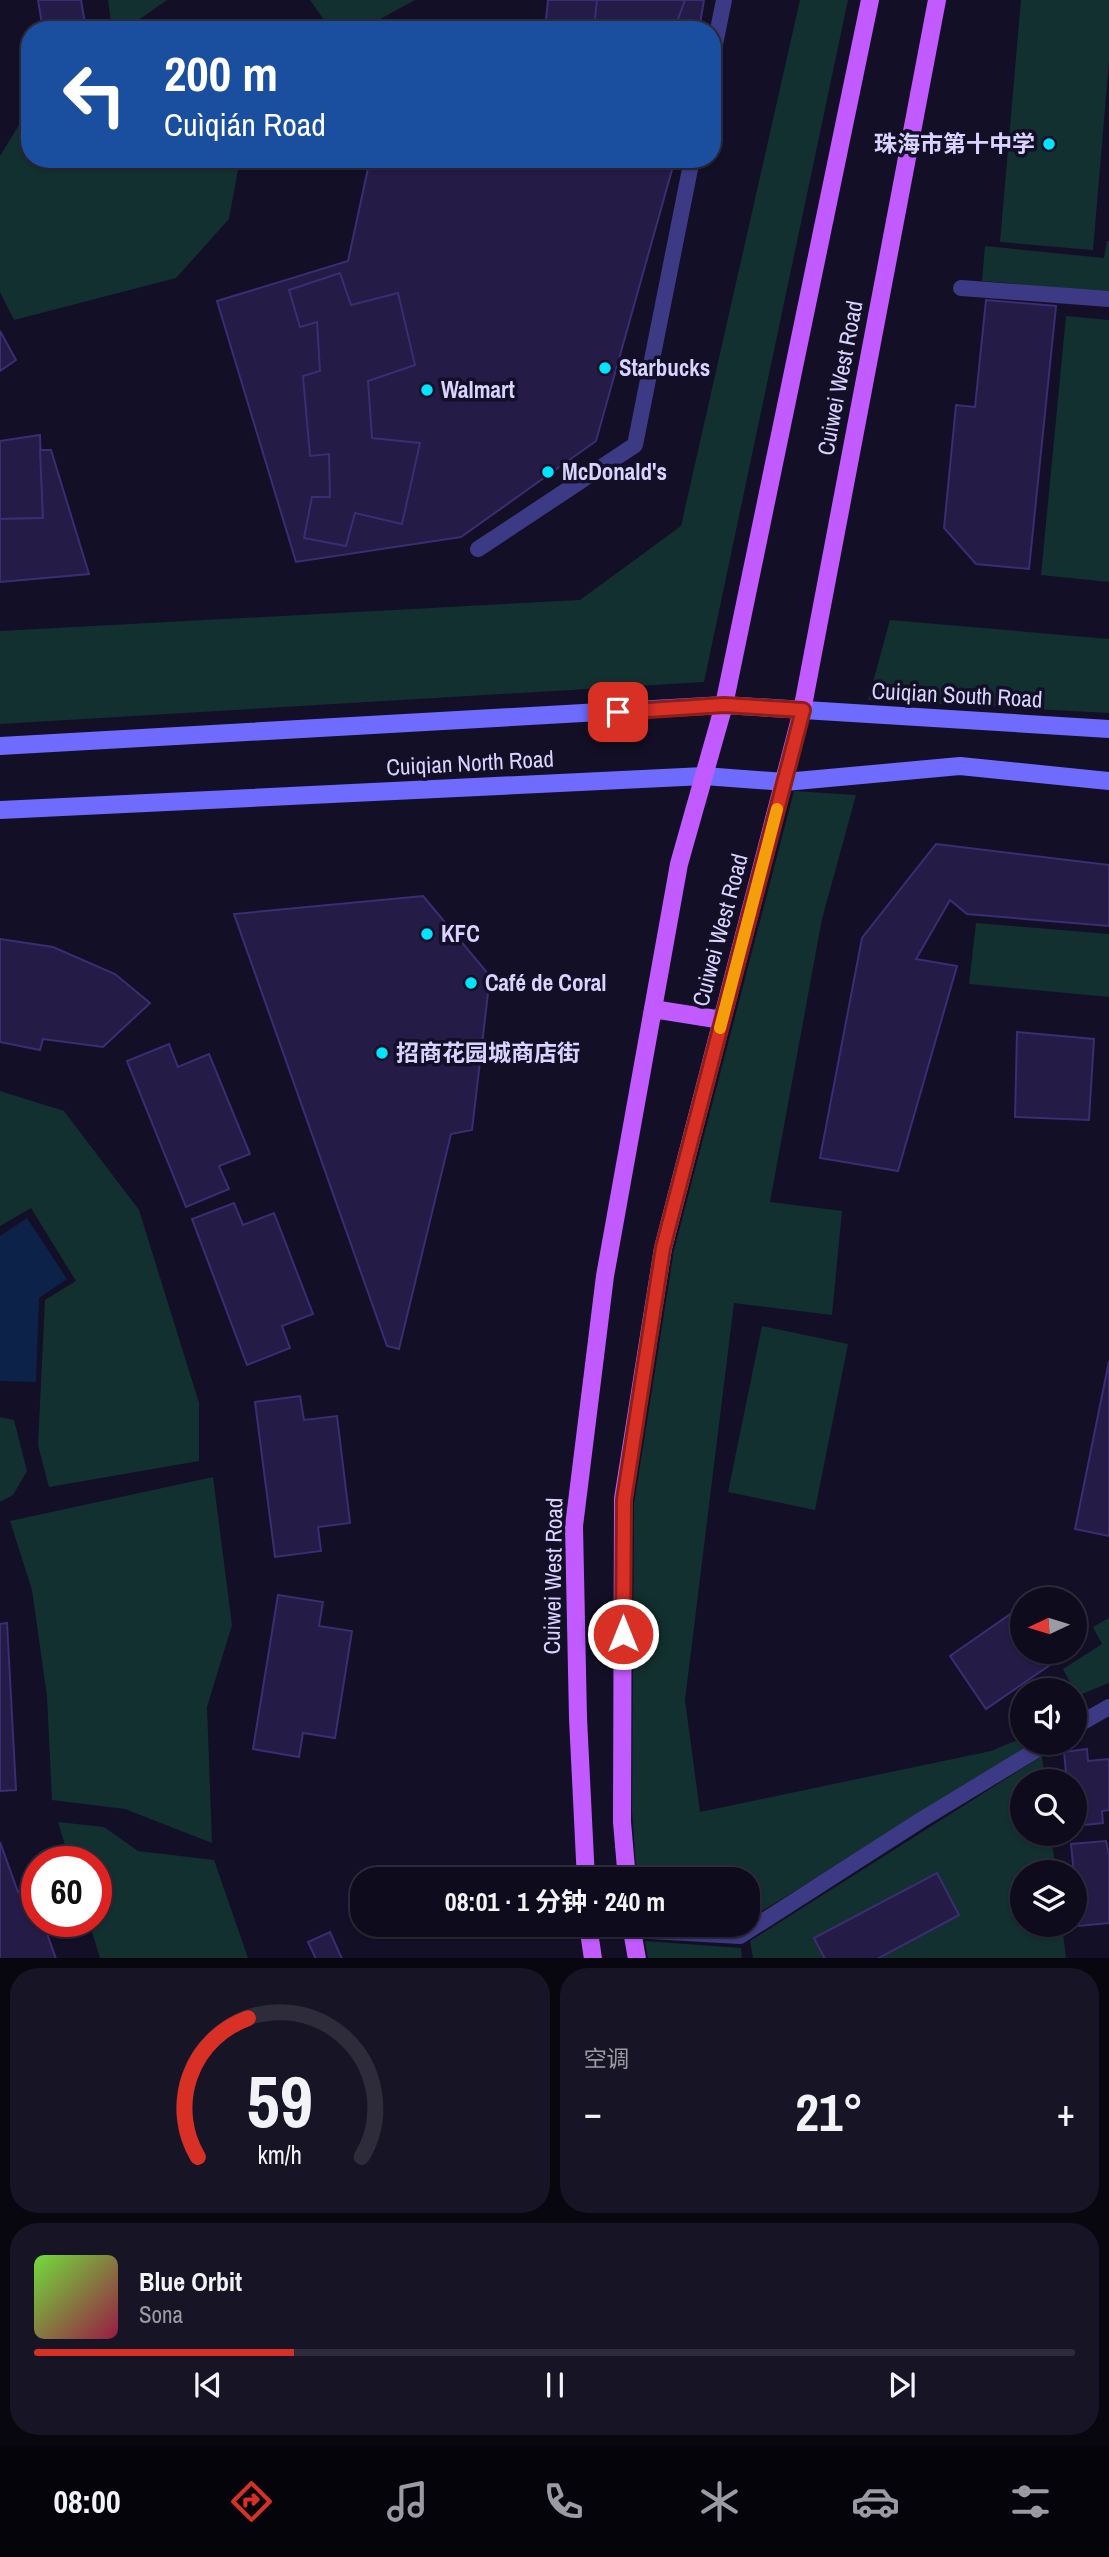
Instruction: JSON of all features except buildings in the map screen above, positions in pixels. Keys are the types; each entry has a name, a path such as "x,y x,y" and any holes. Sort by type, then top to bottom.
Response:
{"main road":[{"name":"Cuiwei West Road","path":"585,1867 578,1718 574,1526 605,1276 679,864 724,705 870,0"},
{"name":"Cuiwei West Road","path":"626,1867 622,1822 624,1500 663,1248 803,710 937,0"},
{"name":"Cuiqian North Road","path":"0,746 724,705 803,710"},
{"name":"Cuiqian South Road","path":"803,710 1109,729"},
{"name":"Cuiqian North Road","path":"0,810 704,776 785,782 960,766 1109,781"},
{"path":"653,1009 722,1020"},
{"path":"590,1937 593,1958"},
{"path":"633,1937 637,1958"}],"lane":[{"path":"720,21 724,0"},
{"path":"478,549 635,445 690,168"},
{"path":"961,288 1109,299"},
{"path":"1087,1720 1109,1707"},
{"path":"760,1923 1028,1755"}],"green space":[{"path":"108,0 167,0 137,21 111,21"},
{"path":"310,0 415,0 376,21 325,21"},
{"path":"800,0 848,0 704,682 0,724 0,631 580,600 681,526"},
{"name":"珠海市第十中学","path":"1021,0 1109,0 1109,62 1093,250 1000,242"},
{"path":"21,122 21,168 238,168 229,219 176,278 14,320 0,292 0,156"},
{"path":"1107,241 1109,292 982,281 985,246 1104,258"},
{"path":"1066,316 1109,320 1109,582 1041,575"},
{"path":"890,620 1109,639 1109,713 868,700"},
{"path":"794,791 856,795 822,919 770,1202 842,1211 832,1315 734,1303 685,1700 700,1812 991,1751 1010,1743 1010,1755 1019,1755 760,1912 760,1867 636,1867 632,1811 634,1504 674,1250"},
{"path":"976,923 1109,934 1109,997 969,984"},
{"path":"0,1091 64,1111 139,1210 199,1403 199,1461 49,1487 38,1445 45,1300 76,1281 31,1208 0,1226"},
{"path":"762,1326 848,1344 815,1510 728,1492"},
{"path":"0,1417 14,1420 27,1471 13,1495 0,1502"},
{"path":"213,1477 232,1625 207,1707 212,1843 125,1809 52,1800 47,1696 32,1590 10,1521"},
{"path":"1109,1618 1109,1683 1087,1692 1087,1678 1068,1678 1063,1669 1071,1664 1087,1664 1087,1654 1102,1644 1093,1627"},
{"path":"1042,1756 1044,1769 1021,1769"},
{"path":"1010,1776 1010,1846 1053,1846 1054,1860 1010,1860 1010,1937 1063,1937 1066,1958 753,1958 750,1941"},
{"path":"58,1822 104,1827 138,1851 214,1860 248,1958 100,1958 94,1937 112,1937 112,1846 65,1846"},
{"path":"645,1941 741,1948 742,1958 648,1958"}],"water":[{"path":"27,1218 67,1279 39,1298 36,1382 0,1381 0,1236"}],"slow traffic":[{"path":"720,1028 777,809"}],"place":[{"name":"珠海市第十中学","path":"1049,144"},
{"name":"Starbucks","path":"605,368"},
{"name":"Walmart","path":"427,390"},
{"name":"McDonald's","path":"548,472"},
{"name":"KFC","path":"427,934"},
{"name":"Café de Coral","path":"471,983"},
{"name":"招商花园城商店街","path":"382,1053"}],"route":[{"path":"618,712 724,705 803,710 663,1248 624,1500 623,1634"}]}
